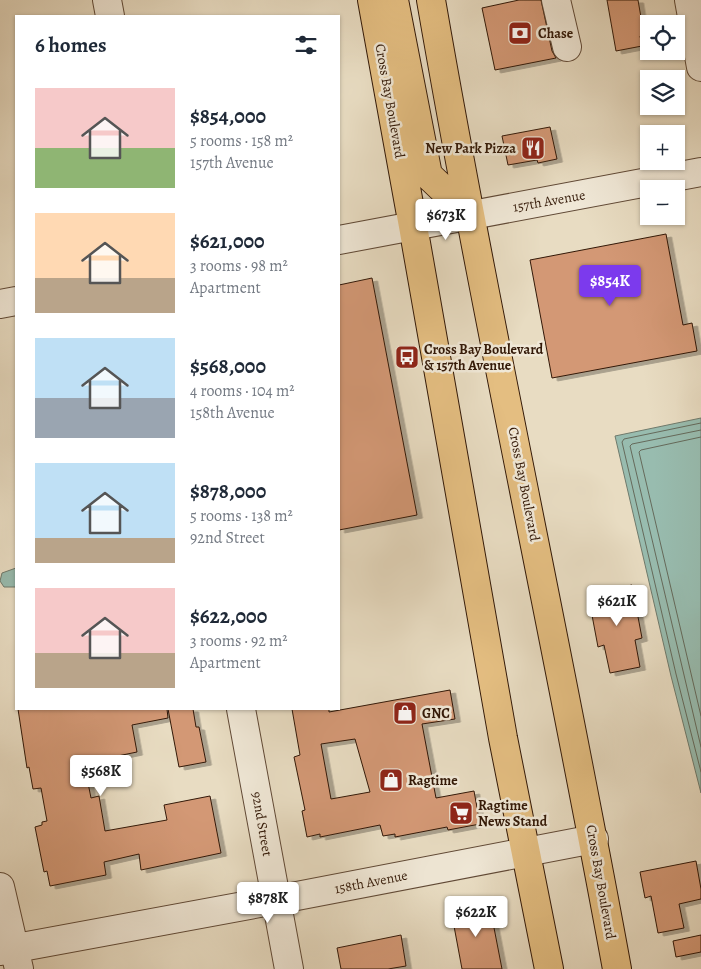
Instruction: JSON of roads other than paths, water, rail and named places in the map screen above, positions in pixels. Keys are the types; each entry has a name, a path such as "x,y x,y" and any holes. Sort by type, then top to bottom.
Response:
{"main road":[{"name":"Cross Bay Boulevard","path":"372,0 503,738 549,969"},
{"path":"394,0 428,176 470,215"},
{"name":"Cross Bay Boulevard","path":"431,0 470,215 594,839 617,969"}],"street":[{"path":"107,0 110,15"},
{"path":"556,0 567,47"},
{"path":"689,0 701,67"},
{"name":"157th Avenue","path":"340,240 701,172"},
{"path":"0,304 15,301"},
{"name":"92nd Street","path":"241,710 289,969"},
{"name":"158th Avenue","path":"11,956 276,900 594,839"},
{"path":"0,887 11,956"}],"water":[{"path":"701,418 701,793 671,676 615,436"},
{"path":"15,568 15,587 4,587 0,581 2,573"}],"place":[{"name":"Chase","path":"520,33"},
{"name":"New Park Pizza","path":"533,148"},
{"name":"Cross Bay Boulevard & 157th Avenue","path":"407,357"},
{"name":"GNC","path":"405,713"},
{"name":"Ragtime","path":"391,780"},
{"name":"Ragtime News Stand","path":"461,813"}]}
